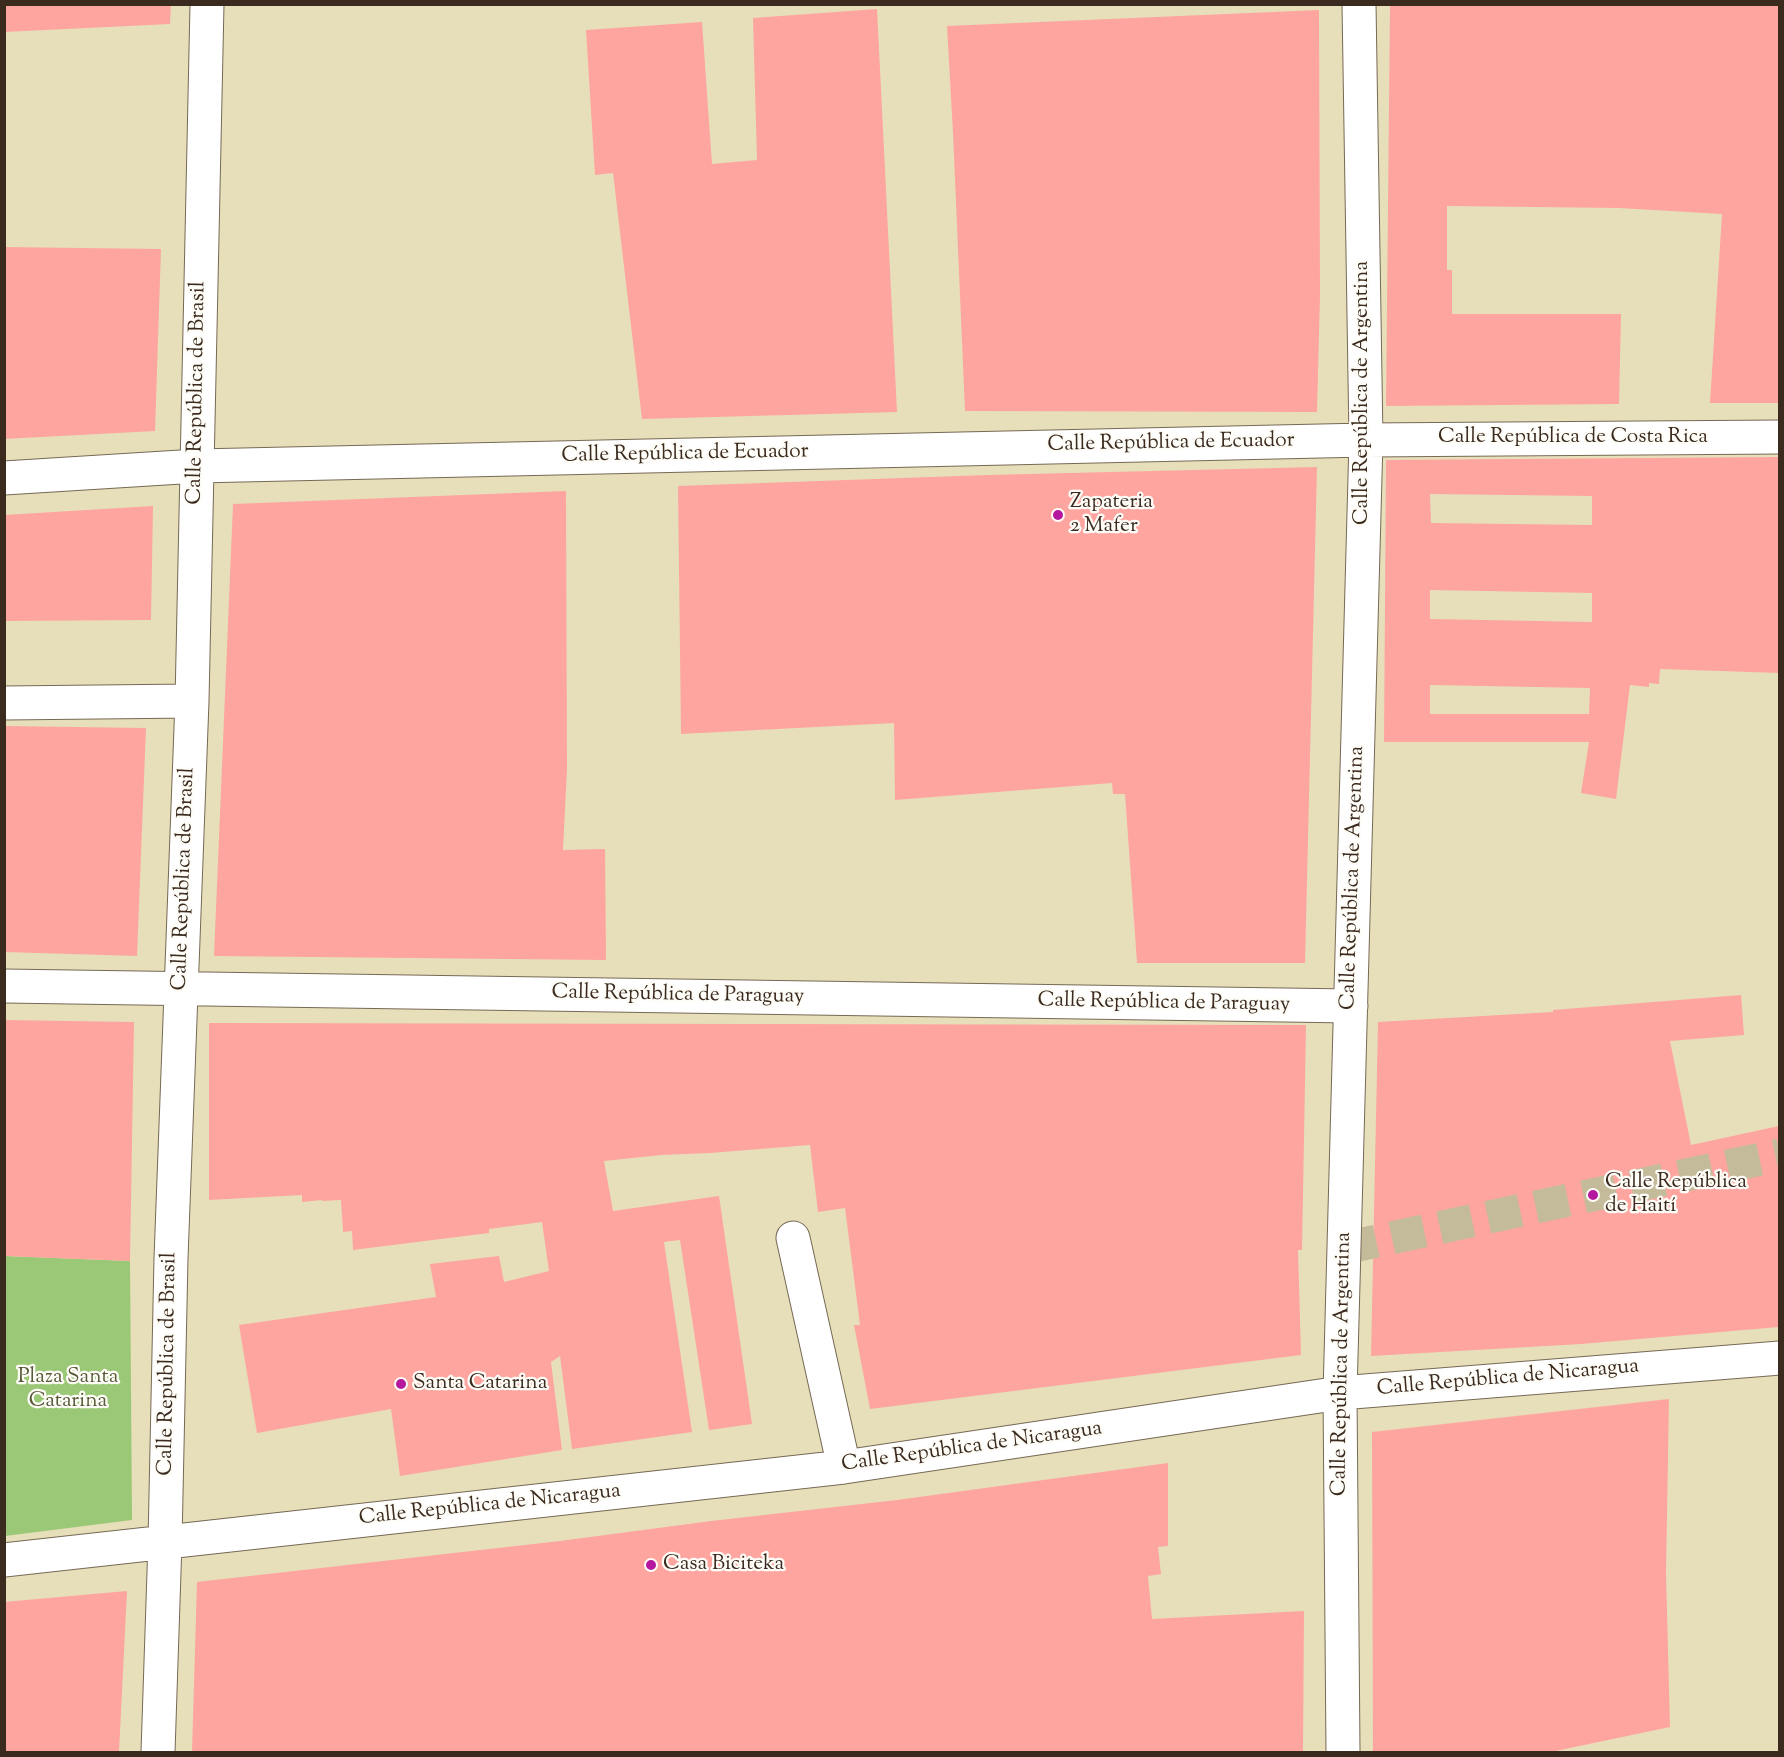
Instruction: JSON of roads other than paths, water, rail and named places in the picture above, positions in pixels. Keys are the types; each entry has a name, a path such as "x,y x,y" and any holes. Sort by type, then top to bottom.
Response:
{"street":[{"name":"Calle República de Brasil","path":"158,1752 171,1258 192,701 207,4"},
{"name":"Calle República de Argentina","path":"1343,1752 1340,1393 1366,440 1359,4"},
{"name":"Calle República de Costa Rica","path":"1366,440 1779,437"},
{"name":"Calle República de Ecuador","path":"4,478 197,466 1366,440"},
{"path":"4,703 192,701"},
{"name":"Calle República de Paraguay","path":"4,986 1351,1006"},
{"path":"793,1238 844,1467"},
{"name":"Calle República de Nicaragua","path":"4,1560 844,1467 1340,1393 1779,1358"}],"tunnel":[{"path":"1344,1248 1780,1155"}],"place":[{"name":"Zapateria 2 Mafer","path":"1058,515"},
{"name":"Calle República de Haití","path":"1593,1195"},
{"name":"Santa Catarina","path":"401,1384"},
{"name":"Casa Biciteka","path":"651,1565"}],"park label":[{"name":"Plaza Santa Catarina","path":"68,1390"}]}
